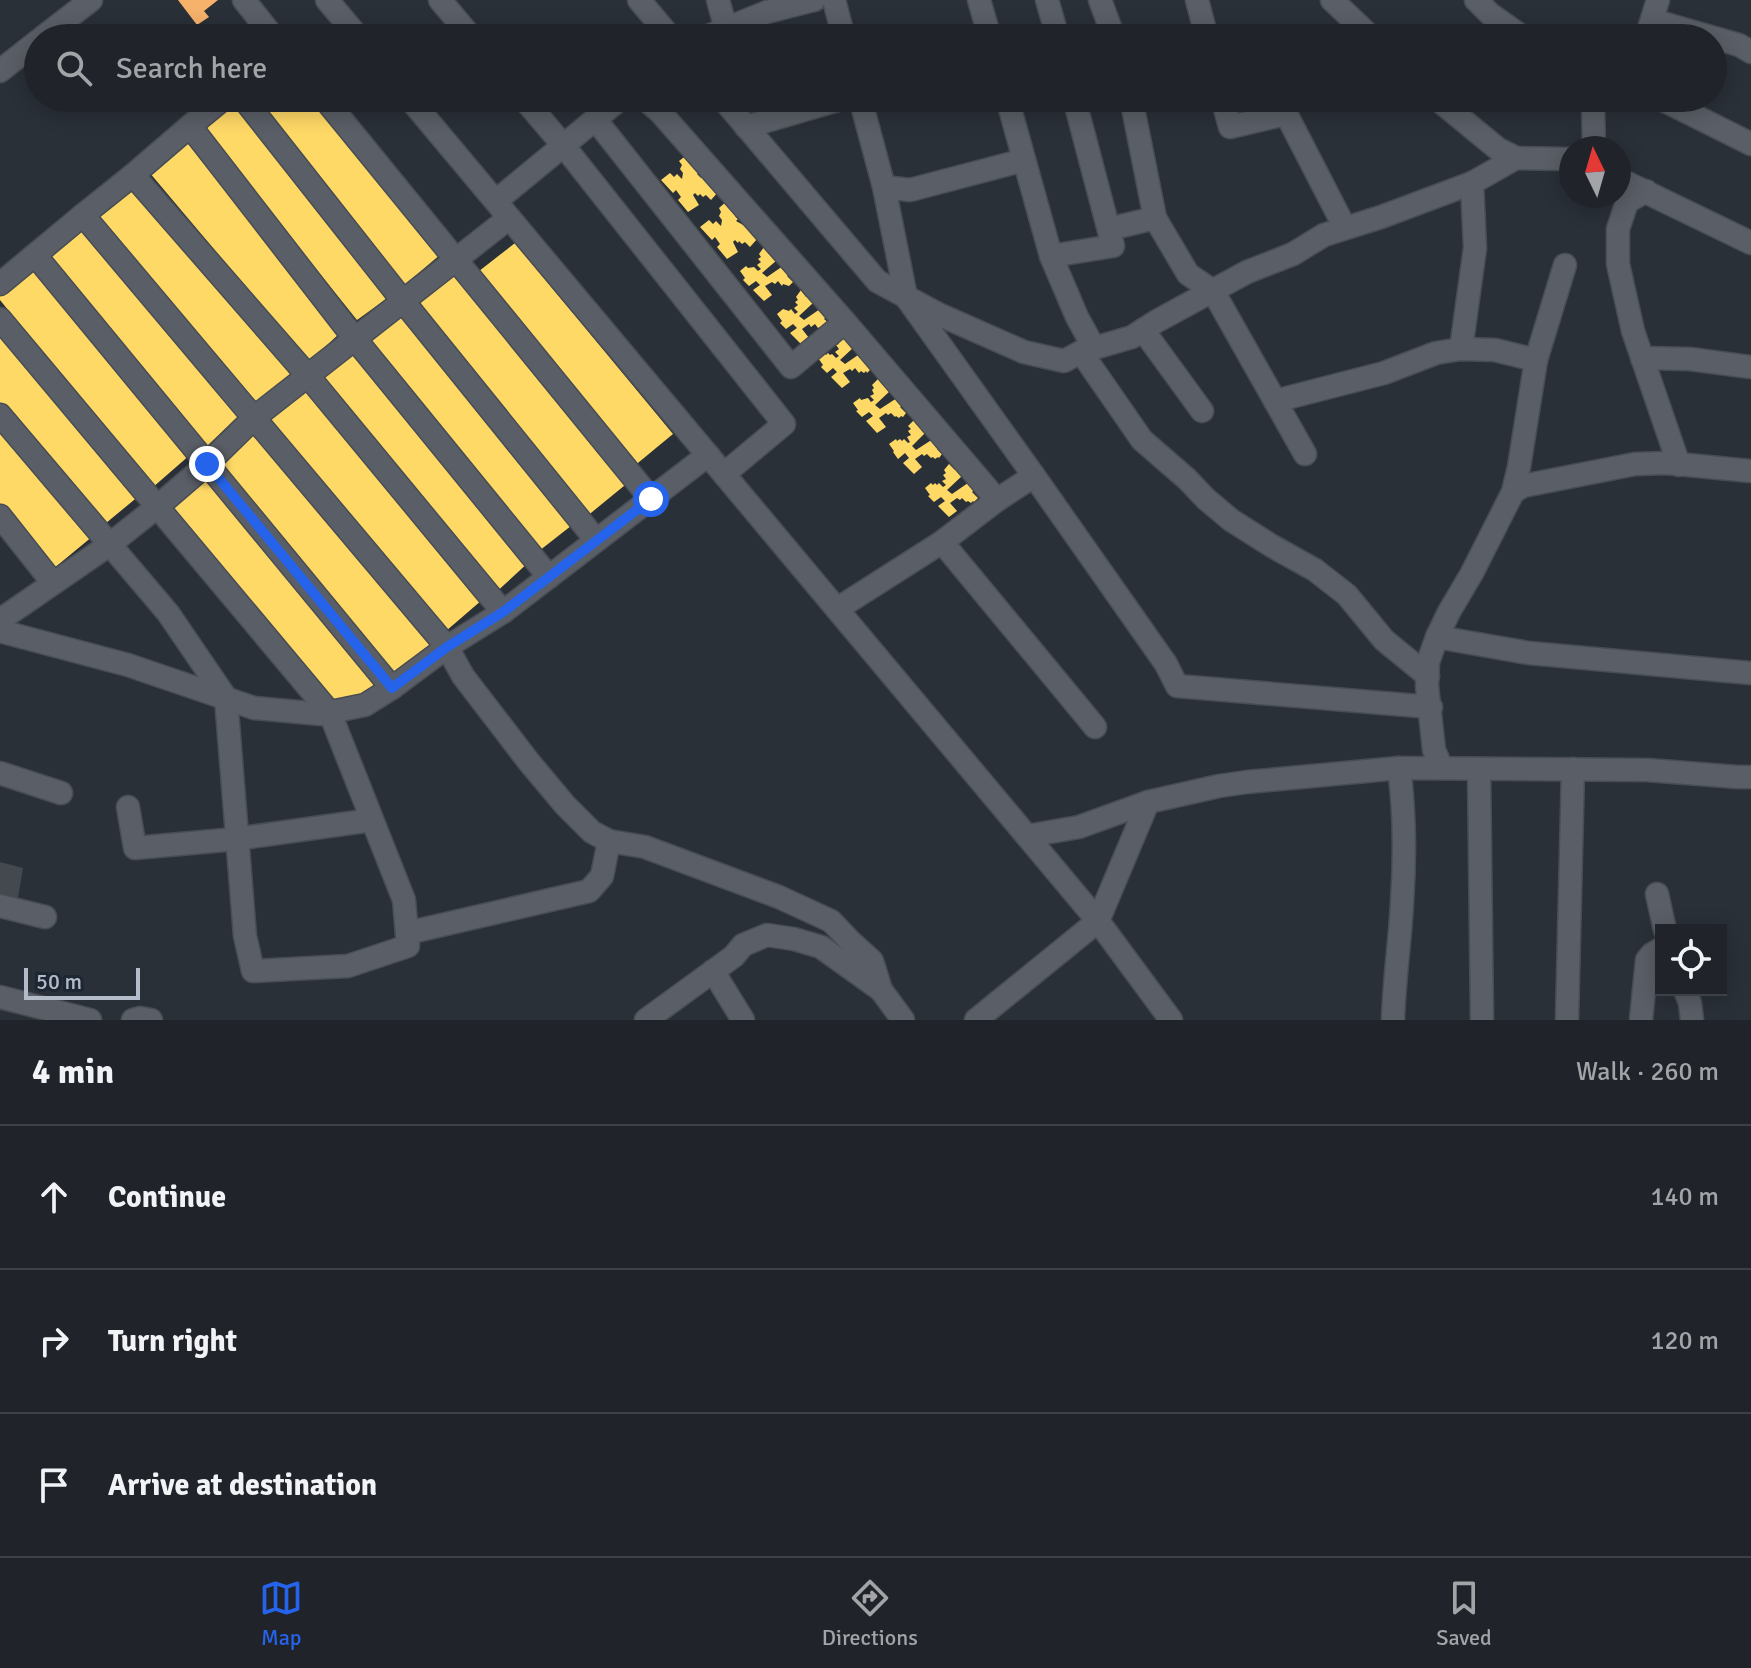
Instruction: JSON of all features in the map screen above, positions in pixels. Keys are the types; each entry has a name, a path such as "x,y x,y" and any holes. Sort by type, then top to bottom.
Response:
{"street":[{"path":"60,24 91,0"},
{"path":"244,0 263,24"},
{"path":"327,0 347,24"},
{"path":"440,0 460,24"},
{"path":"639,0 659,24"},
{"path":"718,0 725,24"},
{"path":"738,24 767,12 814,0"},
{"path":"834,0 840,24"},
{"path":"979,0 986,24"},
{"path":"1047,0 1054,24"},
{"path":"1100,0 1109,24"},
{"path":"1197,0 1203,24"},
{"path":"1332,0 1357,24"},
{"path":"1476,0 1504,24"},
{"path":"1727,41 1751,52"},
{"path":"0,71 24,52"},
{"path":"0,284 207,112"},
{"path":"254,112 596,540"},
{"path":"335,112 651,499"},
{"path":"421,112 1098,921 1171,1020"},
{"path":"535,112 784,424 724,474"},
{"path":"1,621 157,507 255,417 456,260 563,145 604,112"},
{"path":"660,112 997,500"},
{"path":"734,112 877,281 938,314 1024,352 1064,361 1132,337 1247,272 1293,254 1324,235 1472,183 1516,158"},
{"path":"746,127 797,112"},
{"path":"864,112 884,187 906,297 1166,664 1177,686 1431,707"},
{"path":"1011,112 1051,256 1088,350 1142,440 1231,520 1315,570 1347,595 1384,640 1428,676"},
{"path":"1051,256 1113,246 1078,112"},
{"path":"1134,112 1155,218 1188,274 1213,291 1305,454"},
{"path":"1226,112 1230,127 1267,112"},
{"path":"1285,112 1345,228"},
{"path":"1453,112 1498,149 1516,158 1559,159"},
{"path":"1593,112 1594,136"},
{"path":"1687,112 1751,144"},
{"path":"595,119 791,367 845,322"},
{"path":"190,126 355,339 549,577"},
{"path":"884,187 910,190 1024,160"},
{"path":"133,175 308,376 503,612"},
{"path":"1461,349 1475,248 1472,183"},
{"path":"1631,184 1751,243"},
{"path":"1646,191 1627,202 1618,229 1618,264 1633,331 1679,465"},
{"path":"83,215 447,647 463,676 538,773 592,832 609,841 645,847 779,897 831,921 872,961 881,990"},
{"path":"1109,229 1155,218"},
{"path":"35,255 392,688"},
{"path":"1442,768 1434,750 1427,686 1428,662 1437,637 1513,492 1536,360 1565,265"},
{"path":"0,319 330,713 404,900 408,946 348,966 253,971 245,936 226,698 168,613 0,415"},
{"path":"1143,330 1202,411"},
{"path":"1275,401 1384,373 1436,353 1461,349 1495,350 1536,360"},
{"path":"1642,358 1690,359 1751,367"},
{"path":"1,621 254,708 321,714 365,705 503,612 708,455"},
{"path":"1513,492 1523,486 1635,464 1667,463 1751,471"},
{"path":"837,609 942,542 1034,476"},
{"path":"0,516 53,583"},
{"path":"942,542 1095,727"},
{"path":"1437,637 1529,653 1751,673"},
{"path":"1027,836 1079,827 1148,802 1219,786 1399,768 1647,770 1751,777"},
{"path":"1393,1020 1402,904 1404,807 1399,768"},
{"path":"1479,769 1482,1020"},
{"path":"1567,1020 1573,769"},
{"path":"0,773 61,793"},
{"path":"976,1020 1098,921 1148,802"},
{"path":"128,807 135,848 236,839 372,820"},
{"path":"407,933 589,891 602,876 609,841"},
{"path":"1657,894 1664,924"},
{"path":"0,906 45,917"},
{"path":"646,1020 734,956 743,945 767,935 821,947 881,990 903,1020"},
{"path":"1641,1020 1647,960 1655,952"},
{"path":"713,971 743,1020"},
{"path":"1687,996 1692,1020"},
{"path":"0,997 90,1020"},
{"path":"133,1020 151,1020"}],"building: Homes":[{"path":"220,112 245,112 389,297 357,320 201,126"},
{"path":"265,112 324,112 441,254 401,288"},
{"path":"185,140 340,333 309,362 149,172"},
{"path":"688,154 699,172 697,174 719,191 711,200 706,195 703,197 695,193 693,195 699,205 688,212 678,200 681,197 676,190 673,193 661,180 670,173 682,179 679,161"},
{"path":"130,182 295,371 257,403 94,214"},
{"path":"727,201 738,214 736,221 748,225 758,238 750,247 745,242 742,244 735,240 733,242 738,252 727,259 717,247 720,244 715,237 712,240 700,227 709,220 721,226 719,208"},
{"path":"82,223 243,412 205,448 44,253"},
{"path":"515,243 673,434 633,467 474,275"},
{"path":"764,247 777,260 762,273 767,277 783,266 793,282 789,286 782,286 778,281 765,286 772,295 764,301 753,290 760,285 756,281 749,286 740,271 746,266 758,271 761,269 757,265 761,262 759,254"},
{"path":"34,262 191,454 152,488 0,300 0,288"},
{"path":"458,267 630,481 586,517 418,300"},
{"path":"801,290 813,303 799,316 804,320 820,309 830,324 823,329 809,324 802,329 809,338 801,344 790,333 797,328 793,324 786,329 777,314 783,309 791,309 795,314 798,312 794,308 798,305 796,297"},
{"path":"403,310 576,522 539,551 366,339"},
{"path":"0,325 140,495 100,528 0,408"},
{"path":"842,334 854,347 840,360 845,364 861,353 871,369 867,373 859,373 855,368 843,373 850,382 842,388 831,377 837,372 833,368 827,373 818,358 824,353 836,358 839,356 835,352 839,349 836,345"},
{"path":"358,347 530,561 493,595 317,379"},
{"path":"878,379 890,391 875,405 880,409 897,398 906,413 899,418 886,413 879,418 886,427 877,433 866,421 873,416 869,412 862,417 853,403 860,398 868,398 871,402 874,400 870,396 874,394 872,385"},
{"path":"305,386 482,600 446,631 267,417"},
{"path":"914,420 926,432 912,446 916,450 933,439 942,454 935,459 922,454 915,459 922,467 914,474 903,463 909,458 905,453 898,459 889,444 896,439 910,442 907,437 911,435 908,431 911,429 908,426"},
{"path":"0,423 93,536 53,569 0,505"},
{"path":"258,430 435,642 394,678 217,462"},
{"path":"949,464 962,476 947,490 952,494 968,483 978,498 971,503 957,498 950,503 957,511 949,517 938,506 945,501 941,497 934,502 925,488 931,483 946,485 942,481 946,479 944,470"},
{"path":"208,473 383,685 370,697 332,705 167,506"}],"building: Health":[{"path":"178,0 218,0 204,11 209,17 196,24"}],"building: Other":[{"path":"0,862 23,868 17,904 0,899"}],"route":[{"path":"207,464 392,688 447,647 503,612 651,499"}]}
